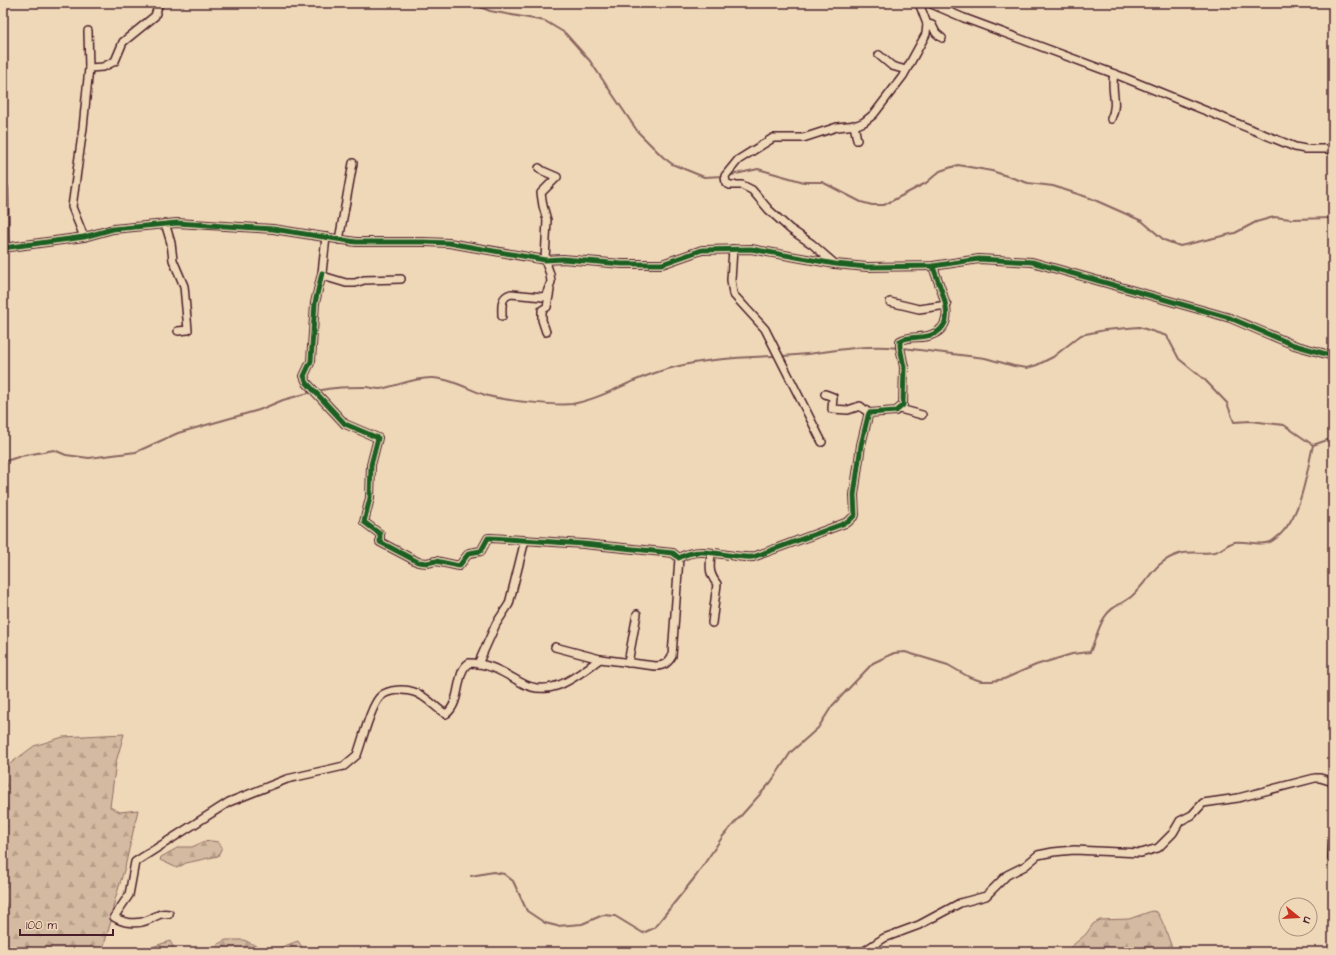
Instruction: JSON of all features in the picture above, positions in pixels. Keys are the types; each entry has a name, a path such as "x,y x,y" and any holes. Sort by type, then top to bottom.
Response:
{"street":[{"path":"89,68 103,67 114,61 123,42 132,33 155,16 158,3"},
{"path":"835,264 812,244 790,230 769,210 752,190 742,185 730,185 726,183 725,176 738,160 773,138 803,138 837,127 864,122 874,114 906,70 926,34 927,24 919,3"},
{"path":"929,3 970,21 1114,74 1295,147 1305,149 1333,148"},
{"path":"927,24 932,25 936,33 942,38"},
{"path":"84,237 72,207 83,128 89,68 88,31"},
{"path":"879,55 892,66 906,70"},
{"path":"1111,119 1116,106 1113,81 1114,74"},
{"path":"854,125 857,140"},
{"path":"339,240 353,163"},
{"path":"539,168 557,177 541,193 547,220 545,260 550,274 548,306 542,310 542,320 546,332"},
{"path":"4,188 4,248 84,237 113,229 165,223 218,224 273,229 356,242 424,242 449,244 545,260 562,259 622,264 655,265 671,262 702,250 733,249 751,249 835,264 867,267 933,266 979,259 1016,260 1049,265 1230,318 1294,345 1333,356"},
{"path":"165,223 171,243 173,260 184,286 188,330 178,331"},
{"path":"326,238 322,273 315,303 311,361 304,376 307,383 345,424 378,438 371,465 370,498 364,522 379,533 381,536 380,542 382,544 402,552 418,562 427,563 436,561 459,566 469,553 481,551 488,538 673,553 679,558"},
{"path":"733,249 731,280 734,294 765,329 822,442"},
{"path":"900,409 904,400 904,367 900,341 907,338 929,336 938,332 946,317 947,305 933,266"},
{"path":"322,273 326,277 346,283 355,283 364,280 401,279"},
{"path":"502,316 502,302 507,295 511,294 543,297 546,295 550,282"},
{"path":"890,302 918,308 947,305"},
{"path":"825,394 833,397 832,409 841,410 860,406 869,412 900,409 922,415"},
{"path":"679,558 686,553 711,553 753,557 852,519 855,511 854,495 859,458 869,412"},
{"path":"478,664 496,624 509,604 525,540"},
{"path":"711,553 710,572 717,584 712,623"},
{"path":"555,646 600,659 663,666 669,661 674,636 679,558"},
{"path":"628,663 637,614"},
{"path":"169,914 162,913 146,922 126,923 114,917 129,895 133,867 138,860 229,802 287,780 334,769 352,762 357,755 374,706 385,693 398,690 414,692 427,699 431,704 446,714 454,707 465,665 469,663 478,664 505,672 527,685 549,688 565,684 600,659"},
{"path":"863,952 884,938 919,925 960,903 986,896 1007,875 1025,866 1038,855 1074,850 1141,853 1149,852 1158,848 1173,833 1180,821 1192,815 1203,803 1238,798 1315,778 1333,782"},
{"path":"1332,858 1333,844"}],"green space":[{"path":"124,734 116,762 110,807 120,812 138,810 125,867 114,903 111,921 102,952 3,952 3,769 34,746 63,737"},
{"path":"203,842 218,842 222,847 218,856 186,863 177,868 160,860 161,857 179,847 192,847"},
{"path":"1152,911 1157,912 1160,917 1174,952 1065,952 1086,934 1093,924 1100,920 1129,919"},
{"path":"226,940 244,940 260,948 272,949 298,941 305,952 215,952 218,944"},
{"path":"170,941 176,952 147,952 149,948"}],"waterway":[{"path":"470,3 490,11 545,21 565,33 590,61 638,132 663,157 672,164 704,177 723,176"},
{"path":"727,176 758,169 804,182 822,182 861,202 872,205 884,205 926,183 940,171 958,165 992,171 1028,183 1053,186 1090,198 1142,221 1164,240 1180,246 1235,233 1256,222 1274,217 1291,219 1333,218"},
{"path":"903,348 985,358 1027,368 1053,357 1081,335 1105,330 1139,327 1167,336 1179,359 1205,380 1227,403 1234,422 1251,421 1284,425 1313,445 1333,438"},
{"path":"781,356 868,347 898,348"},
{"path":"317,391 347,387 367,387 380,389 413,380 433,378 453,382 492,397 515,401 572,404 592,399 649,375 680,366 728,358 777,356"},
{"path":"3,462 21,456 54,450 66,455 89,458 136,452 178,433 259,410 283,400 312,392"},
{"path":"471,876 493,872 504,874 513,881 527,911 545,923 557,926 582,924 603,915 615,916 643,933 654,928 696,876 723,836 771,782 791,752 818,728 832,706 873,663 894,653 905,652 948,665 969,677 981,681 992,681 1004,679 1036,665 1072,654 1090,652 1100,626 1110,610 1132,596 1152,572 1170,557 1183,553 1215,552 1234,542 1268,543 1282,533 1290,523 1301,498 1313,445"}],"cycle path":[{"path":"3,248 84,237 113,229 177,223 273,229 356,242 449,243 545,260 563,259 622,264 662,264 702,250 751,249 835,264 867,267 933,266 979,259 1032,262 1230,318 1294,345 1333,356"},
{"path":"322,273 315,303 311,361 304,376 307,383 345,424 378,438 371,465 370,498 364,522 380,534 380,542 418,562 427,563 436,561 459,566 469,553 481,551 488,538 584,544 673,553 679,558 697,552 753,557 848,522 855,515 854,495 861,445 869,413 896,411 903,405 904,367 900,341 907,338 931,335 940,330 945,322 947,314 946,304 933,266"}]}
